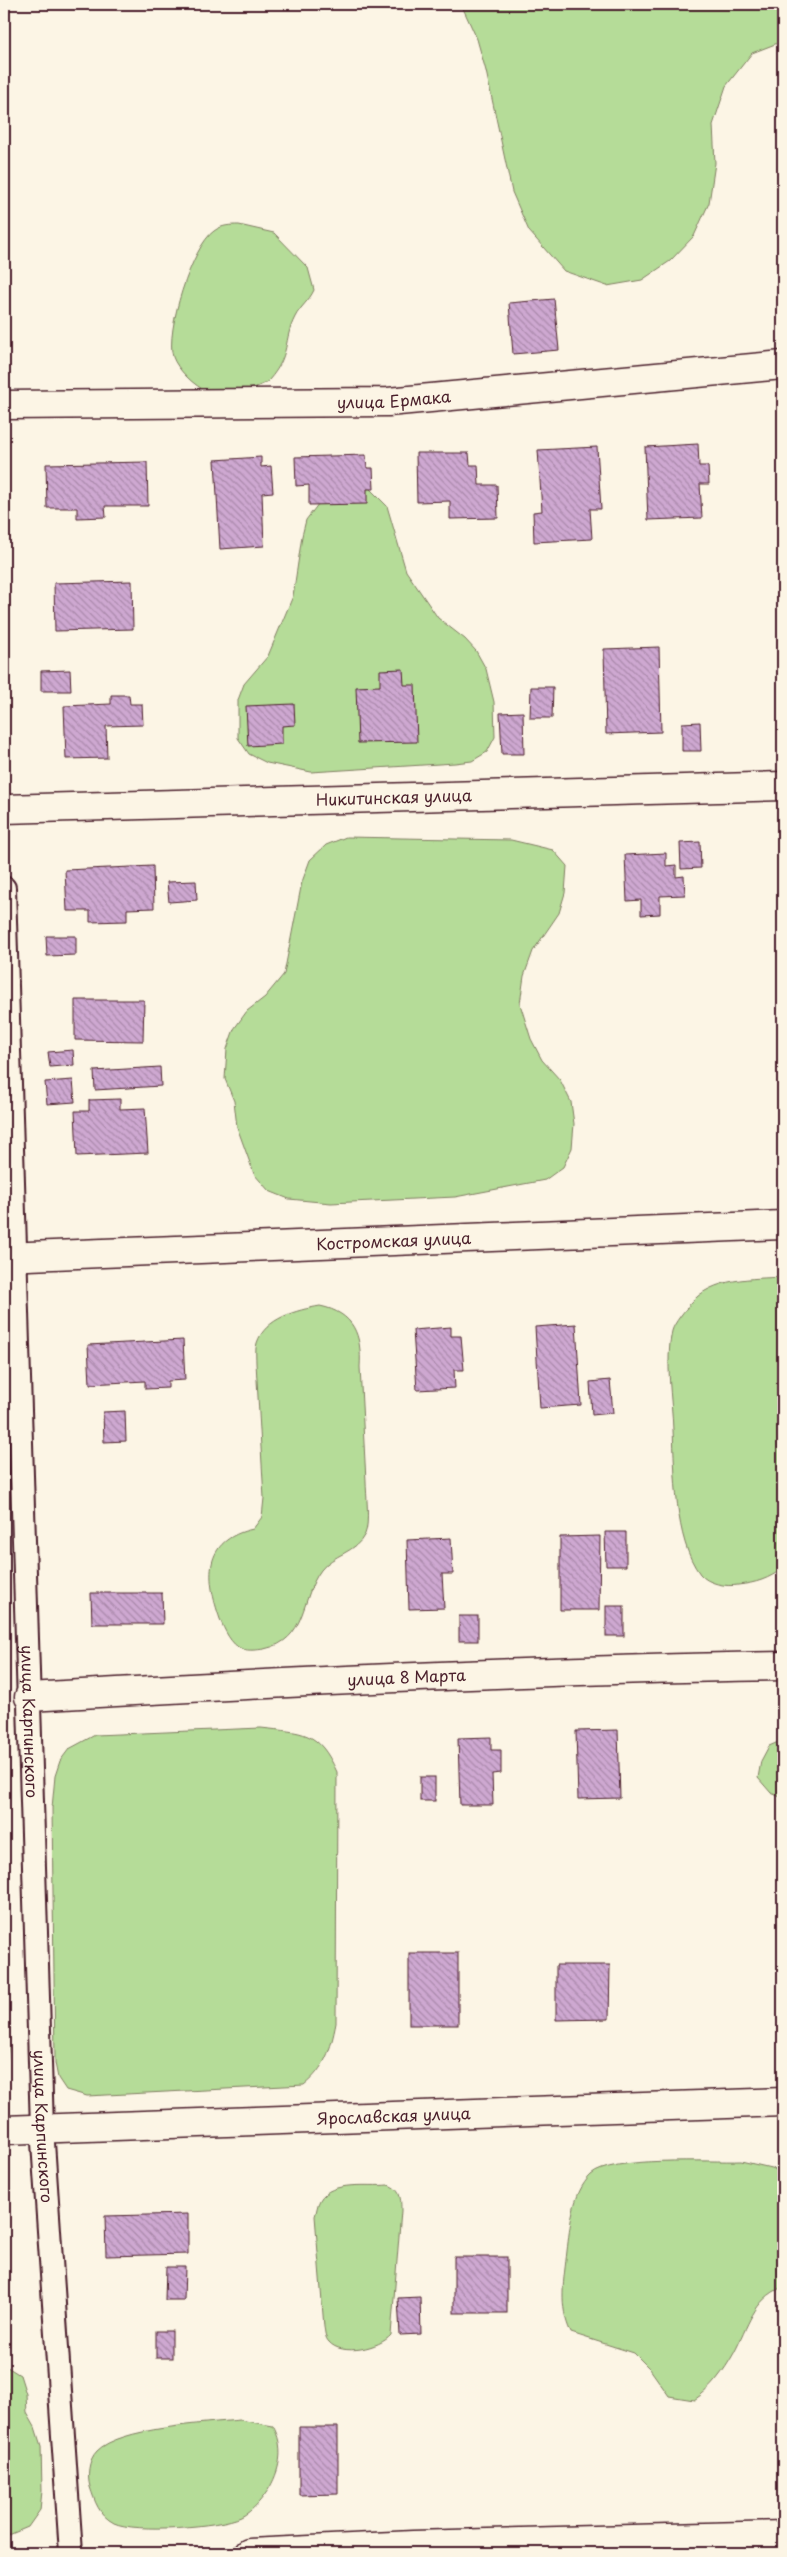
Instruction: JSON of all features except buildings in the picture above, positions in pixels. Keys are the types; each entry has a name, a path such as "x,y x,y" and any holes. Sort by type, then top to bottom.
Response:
{"street":[{"name":"улица Ермака","path":"4,405 388,402 783,365"},
{"name":"Никитинская улица","path":"4,809 783,786"},
{"name":"Костромская улица","path":"9,1256 783,1225"},
{"name":"улица 8 Марта","path":"29,1697 224,1685 555,1670 783,1666"},
{"name":"Ярославская улица","path":"4,2130 783,2102"},
{"path":"249,2553 413,2545 783,2535"}],"lane":[{"name":"улица Карпинского","path":"4,888 9,1256 29,1697 42,2128 71,2553"}],"green space":[{"path":"461,4 783,4 783,41 752,53 726,86 713,125 715,163 709,203 694,236 670,261 642,280 607,286 564,271 529,231 512,192 486,71 477,39"},
{"path":"229,225 239,225 274,233 308,268 314,290 299,310 291,325 281,363 269,380 264,384 249,389 230,392 207,391 197,386 187,377 175,362 172,345 173,329 182,290 197,254 214,231"},
{"path":"369,488 387,506 406,571 438,618 465,639 476,651 486,669 494,702 495,737 487,752 472,761 455,763 311,772 267,763 249,754 238,738 238,700 244,684 268,656 293,596 306,520 322,499"},
{"path":"346,837 511,840 553,850 567,866 565,893 559,913 533,951 524,976 520,1004 531,1039 542,1060 560,1080 571,1102 574,1124 572,1148 563,1167 545,1180 455,1197 331,1203 289,1199 269,1191 254,1174 237,1127 234,1101 225,1079 227,1049 234,1029 247,1011 265,997 284,974 302,882 310,860 326,845"},
{"path":"783,1277 783,1568 773,1575 756,1582 733,1586 718,1584 703,1577 691,1560 681,1524 676,1485 670,1380 669,1355 672,1331 677,1320 691,1303 710,1288 746,1279"},
{"path":"320,1306 332,1309 348,1320 354,1327 359,1345 367,1508 365,1534 350,1550 332,1560 321,1570 314,1581 301,1617 289,1637 278,1644 264,1649 245,1650 234,1644 220,1619 212,1590 211,1576 212,1563 216,1552 224,1542 236,1534 253,1529 262,1517 264,1498 256,1345 261,1334 274,1321 292,1313"},
{"path":"261,1728 288,1731 308,1736 323,1748 337,1772 336,2023 329,2050 322,2065 304,2085 87,2096 66,2090 58,2078 55,2063 52,1808 55,1776 60,1761 69,1749 95,1735"},
{"path":"783,1740 783,1798 771,1793 758,1778 761,1761 769,1746"},
{"path":"4,1908 9,2035 4,2071"},
{"path":"741,2161 771,2168 783,2173 783,2287 773,2292 758,2306 730,2360 706,2391 694,2400 669,2396 650,2369 634,2353 571,2333 564,2312 563,2292 569,2232 576,2201 585,2182 591,2175 602,2169 639,2162"},
{"path":"388,2185 398,2192 401,2207 391,2335 378,2344 361,2349 351,2350 335,2347 327,2339 324,2327 315,2216 318,2206 325,2194 341,2187"},
{"path":"4,2365 20,2375 26,2394 27,2413 35,2427 41,2446 42,2491 40,2510 28,2527 4,2537"},
{"path":"240,2420 273,2426 280,2449 277,2472 270,2487 257,2504 241,2517 230,2521 197,2526 140,2528 114,2523 98,2508 90,2487 89,2468 97,2451 108,2443 124,2437 164,2428"}]}
